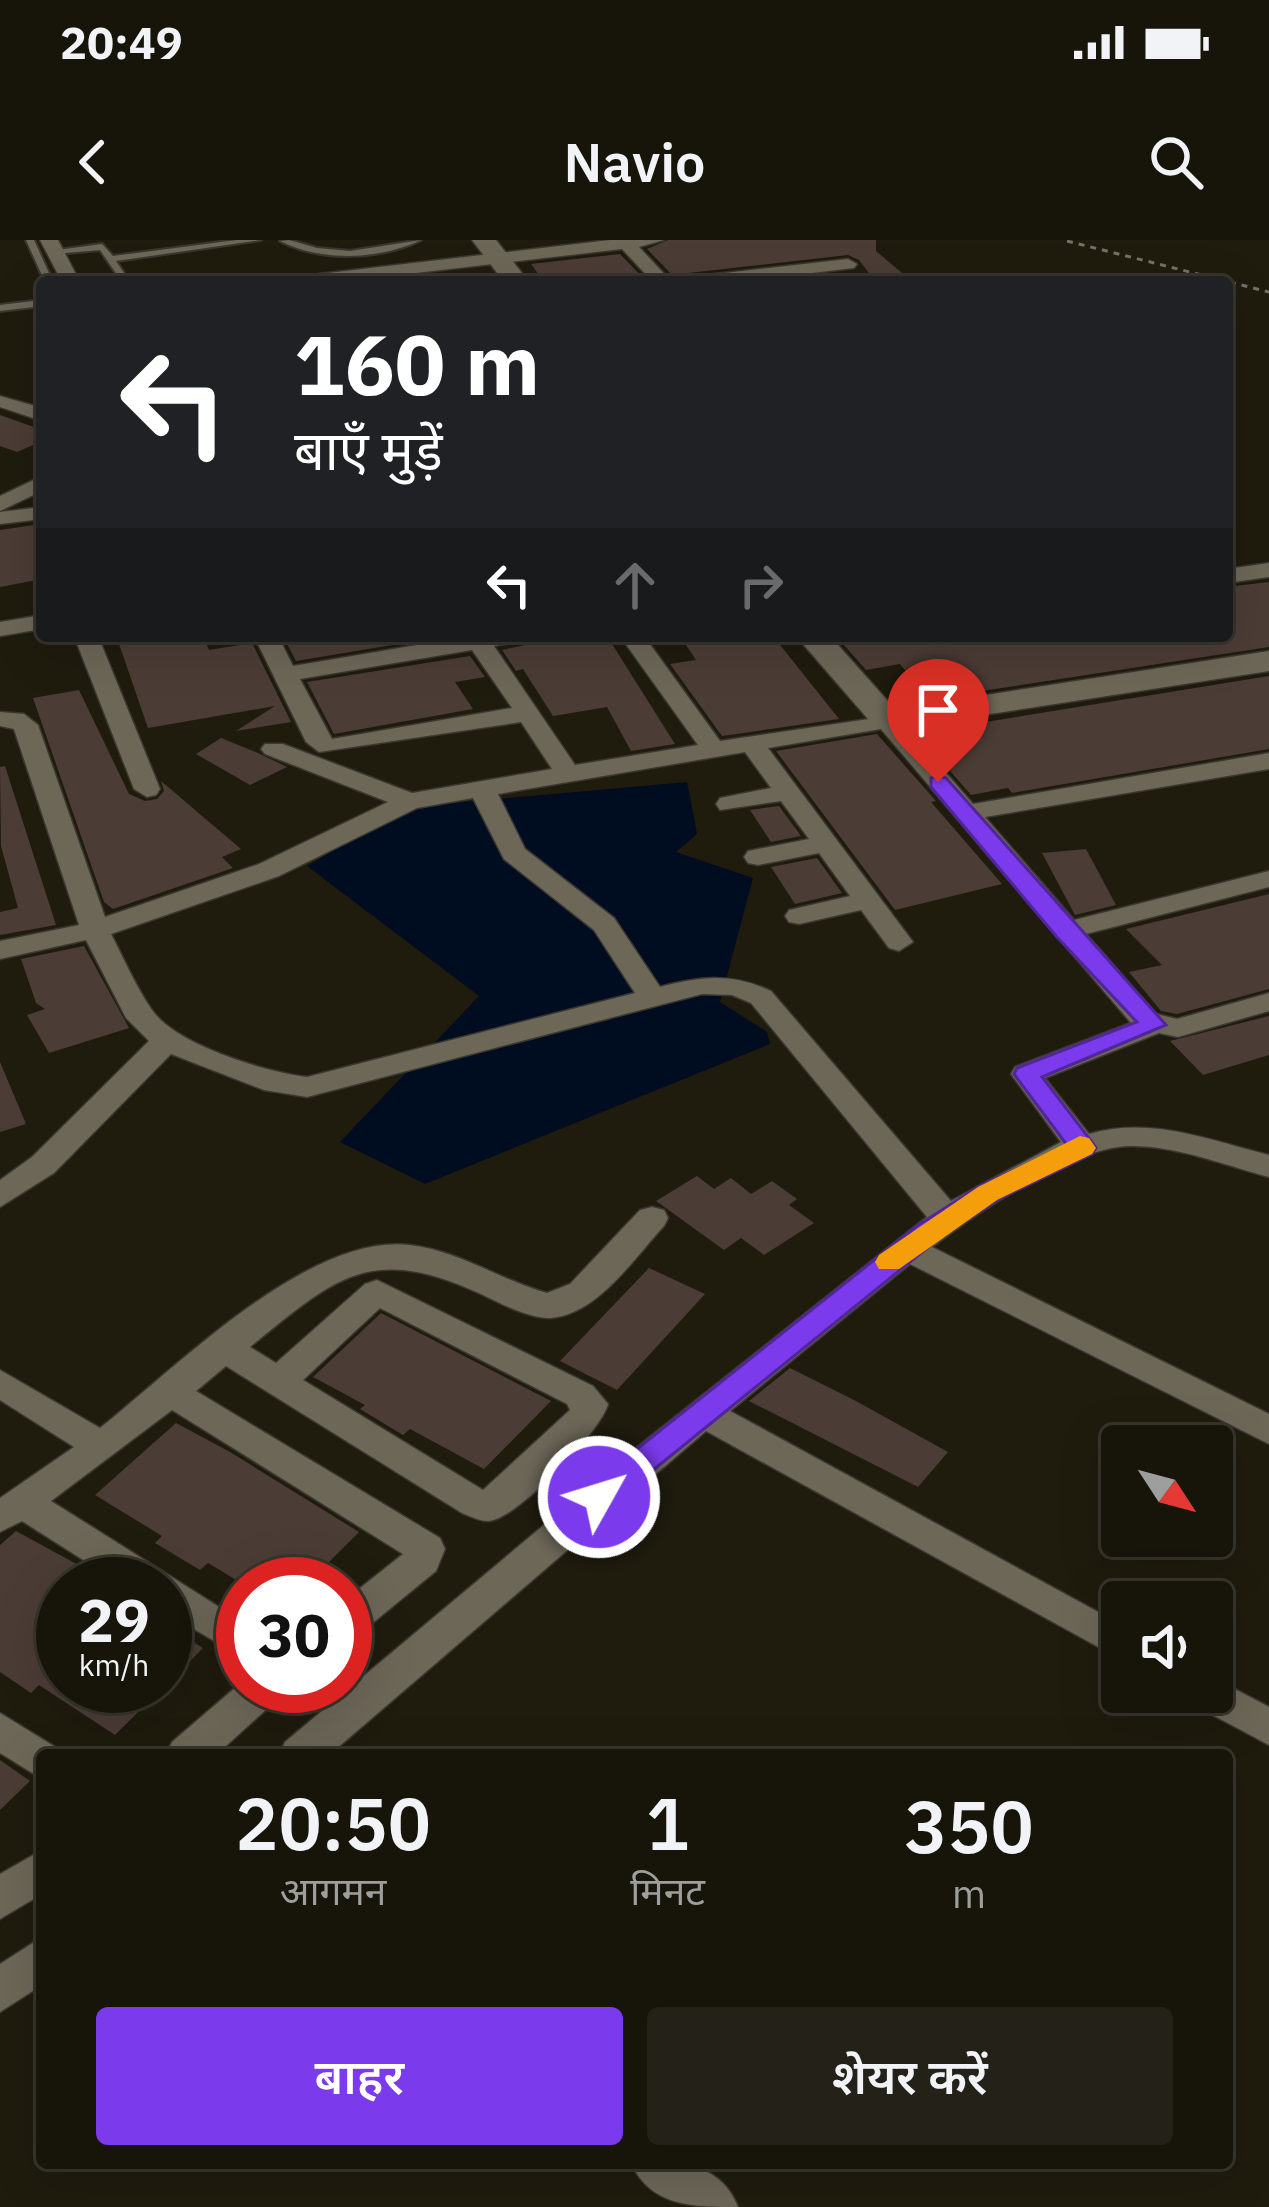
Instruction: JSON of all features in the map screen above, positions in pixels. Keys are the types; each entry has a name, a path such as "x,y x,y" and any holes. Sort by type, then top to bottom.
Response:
{"street":[{"path":"336,276 490,249 655,240"},
{"path":"819,240 861,276"},
{"path":"626,243 657,276"},
{"path":"51,245 68,276"},
{"path":"490,249 512,276"},
{"path":"742,276 848,264"},
{"path":"3,401 36,413"},
{"path":"0,481 34,486"},
{"path":"2,512 34,486"},
{"path":"2,512 36,513"},
{"path":"1233,575 1269,570"},
{"path":"0,629 36,623"},
{"path":"88,642 147,789"},
{"path":"269,642 319,742 320,755"},
{"path":"286,674 478,642 570,776"},
{"path":"636,642 715,751"},
{"path":"817,642 1064,931 1153,1025"},
{"path":"0,950 95,930 269,870 410,801 1269,662"},
{"path":"274,749 320,755 527,713"},
{"path":"0,719 25,725 95,930 142,1018 166,1041 246,1073 307,1087 719,983 760,997 948,1220"},
{"path":"752,744 899,942"},
{"path":"320,755 410,801"},
{"path":"964,813 1269,761"},
{"path":"483,791 514,853 604,924 653,998"},
{"path":"729,804 788,792"},
{"path":"758,857 826,843"},
{"path":"1064,931 1269,880"},
{"path":"799,916 868,900"},
{"path":"1083,1148 1026,1074 1153,1025 1178,1028 1269,1002"},
{"path":"0,1196 44,1165 166,1041"},
{"path":"307,1749 531,1552 907,1247 948,1220 1028,1172 1124,1135 1144,1135 1269,1166"},
{"path":"101,1557 11,1509 102,1448 303,1285 365,1256 415,1256 446,1263 531,1302 566,1302 582,1292 652,1218"},
{"path":"907,1247 1269,1430"},
{"path":"226,1349 279,1381 488,1507 587,1416 590,1404 377,1292 279,1381"},
{"path":"0,1383 102,1448"},
{"path":"172,1393 426,1549 422,1560 372,1601"},
{"path":"703,1413 1101,1632"},
{"path":"1233,1707 1269,1728"},
{"path":"194,1749 235,1713"},
{"path":"0,1730 36,1757"},
{"path":"0,1899 36,1873"},
{"path":"0,1990 36,1963"},
{"path":"663,2169 714,2207"}],"lane":[{"path":"30,240 46,276"},
{"path":"113,259 256,240"},
{"path":"284,241 335,254 379,252 417,240"},
{"path":"51,245 100,246 123,276"},
{"path":"0,312 36,309"}],"path":[{"path":"1067,241 1206,276"},
{"path":"1233,283 1269,292"}],"water":[{"path":"687,782 697,834 676,852 753,878 720,1002 767,1032 770,1044 425,1184 340,1142 479,996 307,866 408,807"}],"building":[{"path":"668,240 876,240 876,251 902,273 871,276 859,260 848,255 673,276 647,249"},
{"path":"620,254 641,276 540,276 531,264"},
{"path":"0,415 36,428 36,444 17,452 0,446"},
{"path":"36,525 36,580 0,587 0,530"},
{"path":"1269,582 1269,647 929,699 900,664 866,670 843,644 1233,642 1233,586"},
{"path":"118,642 206,642 209,650 252,643 291,722 236,731 275,706 148,728"},
{"path":"286,642 410,642 296,661"},
{"path":"539,642 611,642 675,744 631,751 607,707 553,716 523,669 516,671 502,650"},
{"path":"684,642 778,642 839,719 722,736 670,664 696,660"},
{"path":"470,656 485,677 455,682 473,709 334,734 307,682"},
{"path":"1269,676 1269,749 1012,793 1008,788 971,795 917,733"},
{"path":"79,690 129,794 145,801 157,799 164,791 161,781 241,849 222,857 233,868 113,909 104,902 33,698"},
{"path":"877,734 1002,884 895,910 776,751"},
{"path":"221,738 287,767 250,785 196,754"},
{"path":"5,766 56,925 0,935 0,912 18,908 1,846 0,767"},
{"path":"779,806 801,836 771,842 750,810"},
{"path":"1086,849 1116,905 1075,915 1042,853"},
{"path":"817,858 842,893 795,904 771,867"},
{"path":"1269,894 1269,989 1177,1014 1161,1011 1129,972 1162,965 1126,929"},
{"path":"84,946 129,1028 49,1053 27,1015 45,1009 36,1003 21,959"},
{"path":"1269,1016 1269,1055 1203,1075 1170,1041"},
{"path":"0,1062 26,1124 0,1132"},
{"path":"697,1176 714,1189 731,1178 751,1194 772,1181 797,1199 789,1205 814,1223 764,1255 741,1238 724,1250 656,1201"},
{"path":"649,1268 705,1294 617,1390 560,1361"},
{"path":"381,1313 551,1401 484,1469 410,1429 403,1435 360,1409 365,1405 313,1377"},
{"path":"790,1368 948,1452 918,1487 749,1401"},
{"path":"176,1423 359,1532 334,1557 216,1557 216,1568 208,1563 200,1570 192,1565 192,1557 178,1557 155,1543 162,1536 95,1495"},
{"path":"16,1531 64,1557 36,1557 36,1688 31,1693 0,1672 0,1545"},
{"path":"192,1641 203,1648 192,1659"},
{"path":"82,1713 137,1713 115,1735"},
{"path":"0,1760 30,1781 0,1810"}],"slow traffic":[{"path":"889,1262 988,1194 1083,1148 1080,1144"}],"route":[{"path":"599,1497 907,1247 988,1194 1083,1148 1026,1074 1153,1025 1064,931 938,782"}]}
